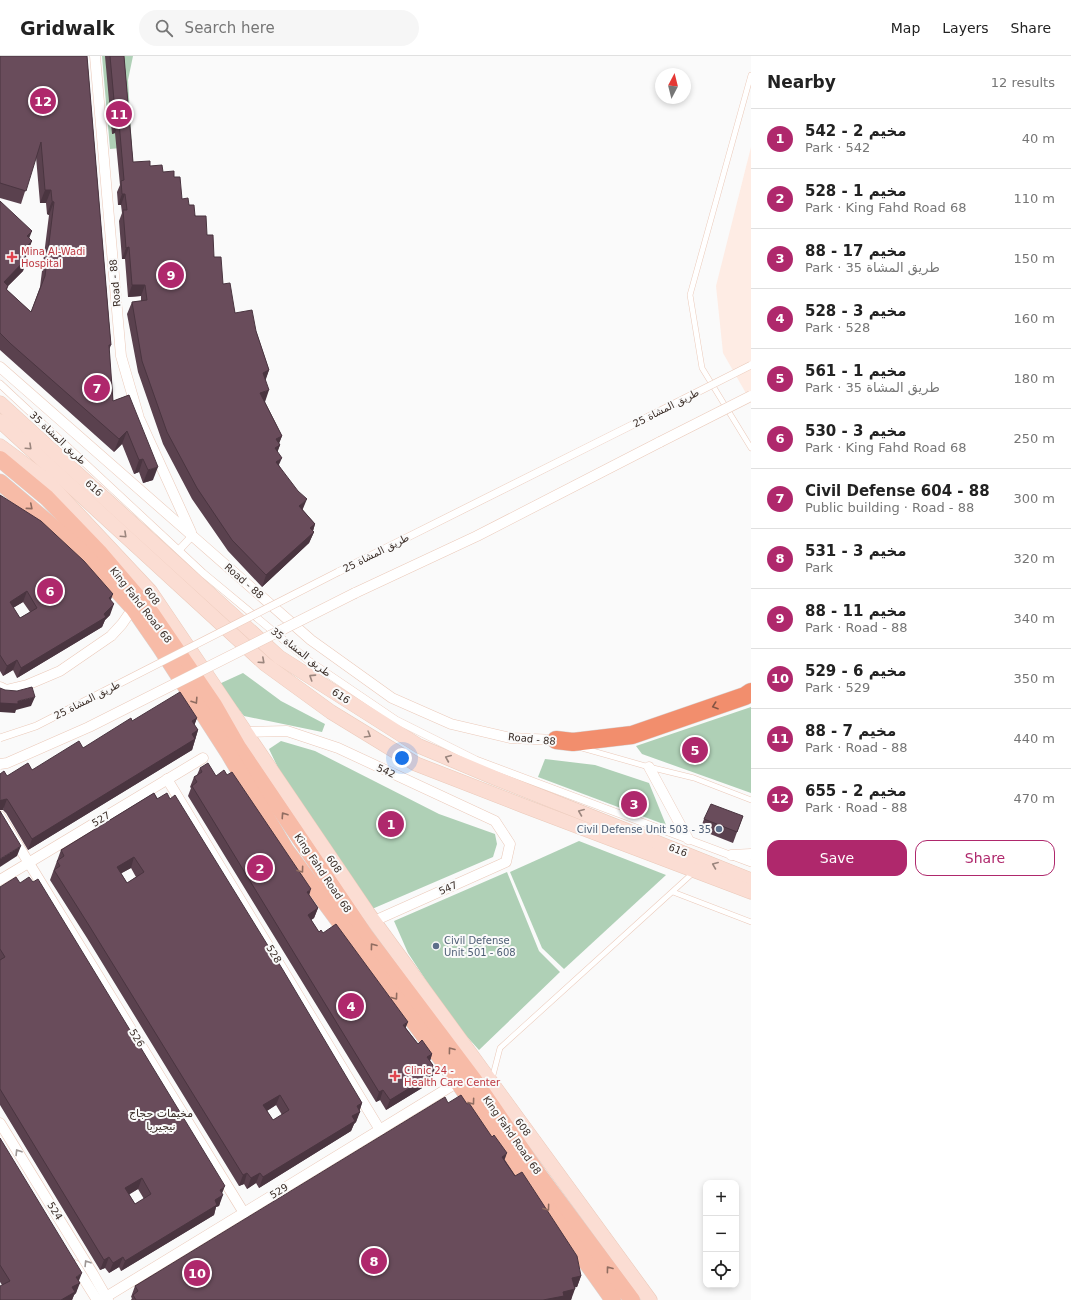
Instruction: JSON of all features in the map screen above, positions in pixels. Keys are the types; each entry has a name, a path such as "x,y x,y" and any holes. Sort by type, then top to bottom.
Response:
{"highway":[{"path":"556,740 573,742 632,735 744,696 751,692"}],"main road":[{"name":"616","path":"0,402 279,657 419,746 495,778 751,880"},
{"name":"616","path":"0,421 265,664 331,712 416,764 751,892"},
{"name":"608","path":"0,446 46,480 150,591 374,921 650,1300"},
{"name":"King Fahd Road 68","path":"0,459 47,498 100,552 152,614 214,705 238,747 365,935 474,1080 540,1175 632,1300"},
{"name":"King Fahd Road 68","path":"0,482 78,548 133,608 229,754 286,850 458,1082 613,1300"}],"street":[{"name":"Road - 88","path":"95,56 121,356 138,418 192,536 311,640 392,698 451,724 510,738 556,740"},
{"name":"طريق المشاة 25","path":"0,738 36,726 338,572 751,365"},
{"path":"0,367 192,536 179,550"},
{"name":"طريق المشاة 35","path":"0,384 203,573 309,661 396,720 476,760 751,863"},
{"path":"0,764 89,726 355,593 477,536 751,396"},
{"path":"0,687 6,690 27,685 60,671 111,636 122,624 133,608"},
{"name":"542","path":"245,732 287,731 338,748 495,821 510,844"},
{"name":"527","path":"0,880 203,758"},
{"path":"649,767 688,839"},
{"name":"528","path":"167,779 380,1130"},
{"name":"526","path":"0,816 244,1213"},
{"name":"547","path":"374,921 506,862 510,844"},
{"path":"731,855 751,854"},
{"name":"529","path":"103,1299 458,1082"},
{"name":"524","path":"0,1123 89,1267 103,1299"},
{"path":"71,1259 103,1299"}],"lane":[{"path":"751,75 690,295 702,368 751,448"},
{"name":"Road - 88","path":"556,740 649,767 694,778 751,800"},
{"path":"491,1082 500,1048 695,871"},
{"path":"673,892 751,922"}],"shaded area":[{"path":"751,147 751,402 723,353 716,286"}],"green space":[{"path":"102,56 133,56 128,80 132,147 110,149"},
{"path":"243,673 281,701 325,724 322,732 244,716 219,684"},
{"path":"751,707 751,793 642,754 636,746"},
{"path":"281,741 315,751 439,814 495,834 497,844 493,857 372,909 281,774 269,749"},
{"path":"545,759 595,765 649,783 666,825 538,777"},
{"path":"579,841 666,875 564,969 542,948 510,872"},
{"path":"507,872 539,951 560,972 479,1050 452,1020 408,953 394,921"}],"building":[{"path":"0,56 87,56 111,345 109,345 113,401 129,395 158,467 148,470 143,459 139,460 127,431 119,439 0,333 0,201 32,231 27,236 32,241 26,247 29,250 24,255 27,258 4,282 8,286 6,289 31,312 45,276 54,202 52,201 51,190 45,190 41,142 26,191 0,183"},
{"path":"110,56 124,56 133,162 150,161 150,166 162,165 163,172 174,171 174,177 180,177 182,199 188,198 189,205 194,205 195,216 206,216 207,235 213,235 214,257 221,257 223,284 230,283 235,313 252,310 256,331 269,370 263,373 269,390 260,393 282,436 276,439 280,445 275,448 282,458 276,462 298,491 307,499 299,506 315,524 310,528 314,532 266,575 232,540 197,488 167,432 142,361 132,302 147,300 145,285 132,285 129,247 126,248 123,210 127,210 125,194 122,194 121,181 124,180 119,122 116,122"},
{"path":"0,495 41,521 84,561 113,594 109,598 114,604 104,614 106,617 21,668 17,660 7,666 0,655","holes":["27,591 37,608 20,618 10,602"]},
{"path":"32,687 35,697 18,701 18,704 0,703 0,688 17,691"},
{"path":"180,692 197,718 192,721 198,730 192,734 195,739 32,839 7,799 0,801 0,774 4,771 7,776 28,763 32,770 79,741 83,748 131,718 132,721"},
{"path":"208,763 216,776 224,770 227,775 232,772 311,889 307,892 318,908 308,915 319,932 321,930 323,933 336,924 408,1022 403,1025 418,1044 422,1040 432,1054 427,1057 435,1068 425,1076 426,1078 390,1100 383,1090 379,1092 192,786 197,782 194,777 202,772 200,768"},
{"path":"154,793 157,799 167,793 170,799 175,795 283,970 362,1103 357,1106 360,1112 352,1116 355,1121 263,1177 260,1173 251,1178 247,1173 243,1175 54,870 60,866 57,861 64,856 61,850","holes":["134,857 144,872 127,883 117,867","280,1095 289,1110 273,1120 263,1105"]},
{"path":"711,804 743,816 737,832 704,819"},
{"path":"0,811 21,846 0,859"},
{"path":"16,877 20,883 29,877 33,882 38,879 225,1186 220,1190 223,1195 215,1200 217,1205 125,1261 123,1257 113,1263 109,1257 104,1260 0,1089 0,960 5,957 0,949 0,887","holes":["142,1178 151,1194 135,1204 125,1188"]},
{"path":"461,1095 467,1104 469,1103 492,1137 494,1135 507,1153 502,1157 515,1176 522,1172 577,1256 581,1276 572,1278 575,1289 563,1292 564,1296 543,1300 136,1300 133,1295 138,1291 135,1286 445,1097 448,1103"},
{"path":"0,1138 82,1273 76,1277 80,1283 72,1287 75,1292 61,1300 0,1300 0,1286 10,1281 0,1265"}],"place":[{"name":"مخيم 2 - 655","path":"43,101"},
{"name":"مخيم 7 - 88","path":"119,114"},
{"name":"Mina Al-Wadi Hospital","path":"12,257"},
{"name":"مخيم 11 - 88","path":"171,275"},
{"name":"Civil Defense 604 - 88","path":"97,388"},
{"name":"مخيم 3 - 530","path":"50,591"},
{"name":"مخيم 1 - 561","path":"695,750"},
{"name":"مخيم 17 - 88","path":"634,804"},
{"name":"مخيم 2 - 542","path":"391,824"},
{"name":"Civil Defense Unit 503 - 35","path":"719,829"},
{"name":"مخيم 1 - 528","path":"260,868"},
{"name":"Civil Defense Unit 501 - 608","path":"436,946"},
{"name":"مخيم 3 - 528","path":"351,1006"},
{"name":"Clinic 24 - Health Care Center","path":"395,1076"},
{"name":"مخيم 3 - 531","path":"374,1261"},
{"name":"مخيم 6 - 529","path":"197,1273"}],"district":[{"name":"مخيمات حجاج نيجيريا","path":"161,1119"}]}
